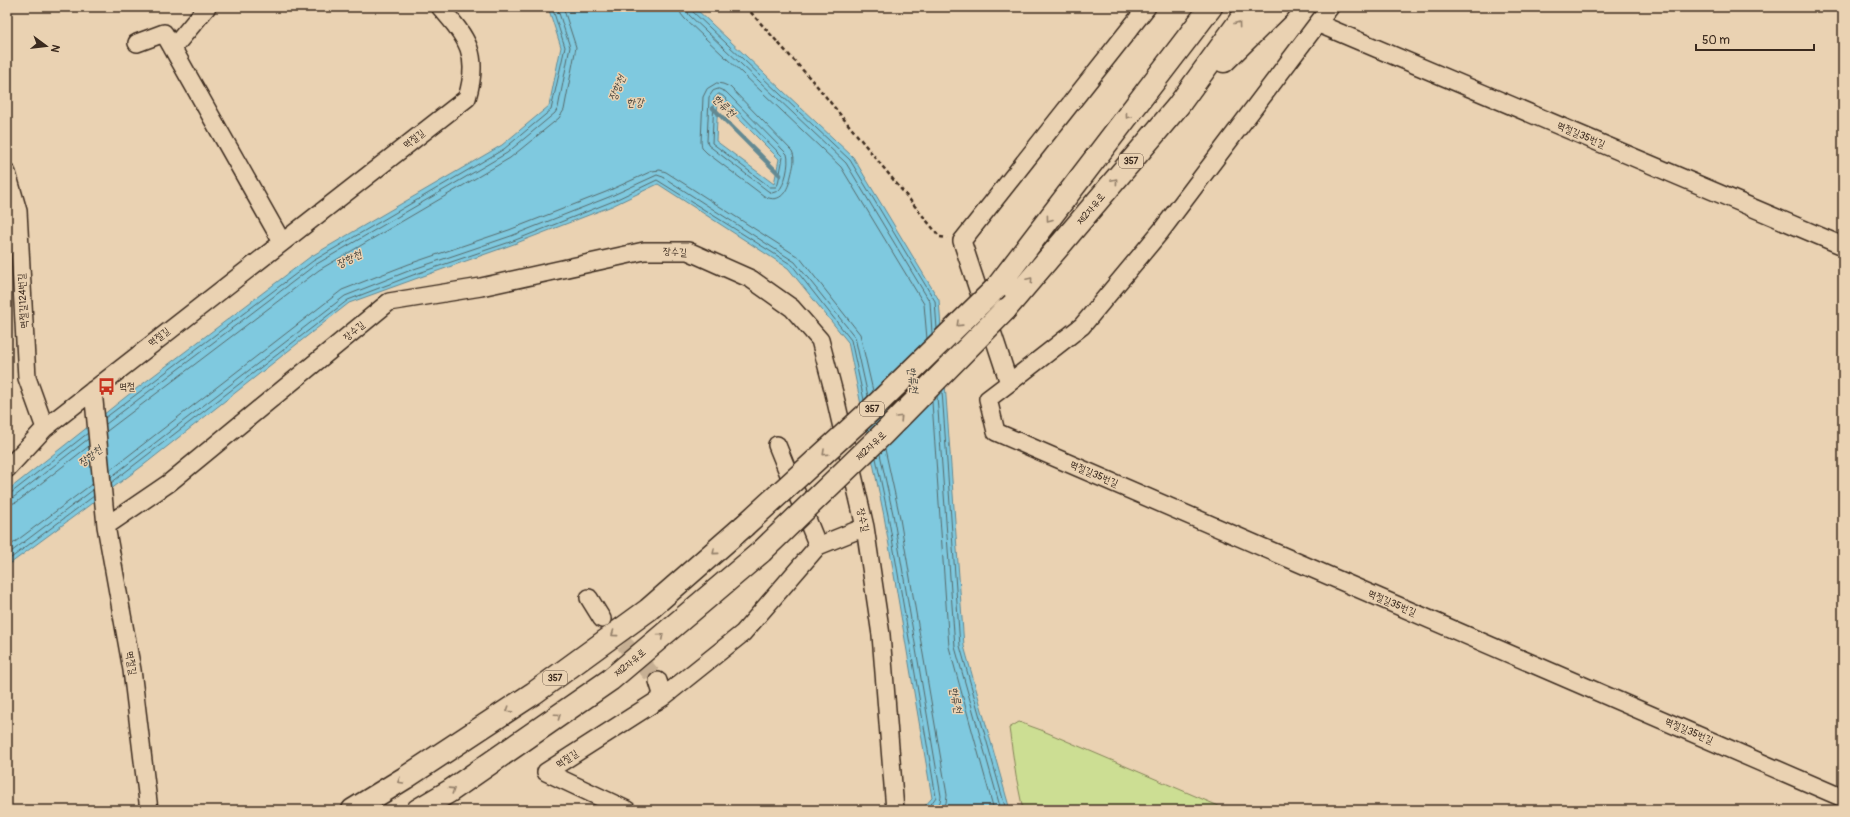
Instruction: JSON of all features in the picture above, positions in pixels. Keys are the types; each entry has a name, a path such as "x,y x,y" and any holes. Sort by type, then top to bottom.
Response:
{"highway":[{"path":"1146,93 1194,7"},
{"path":"1146,93 1211,7"},
{"name":"제2자유로","path":"418,810 450,791 610,680 761,552 883,434 1005,310 1178,106 1250,7"},
{"path":"1178,106 1279,7"},
{"name":"357","path":"353,810 405,778 534,693 648,610 744,526 871,410 998,287 1146,93"}],"street":[{"path":"173,48 207,7"},
{"name":"멱절길","path":"149,810 132,670 106,522 93,390 467,98 473,79 473,62 469,47 457,26 440,7"},
{"path":"1147,7 962,241 1009,383 1082,326 1161,231 1319,24 1330,7"},
{"name":"멱절길35번길","path":"1319,24 1843,246"},
{"path":"137,43 164,33 282,242"},
{"name":"멱절길124번길","path":"7,173 18,211 27,378 45,428"},
{"name":"장수길","path":"106,522 169,483 390,302 481,287 644,251 688,251 751,279 792,308 820,340 834,393 865,527 881,634 895,810"},
{"name":"멱절길35번길","path":"1009,383 988,398 996,432 1843,798"},
{"path":"7,469 45,428 93,390"},
{"path":"776,445 818,546 865,527"},
{"name":"멱절길","path":"627,810 546,772 661,689 743,633 818,546"},
{"path":"588,598 602,619"}],"path":[{"path":"746,7 817,86 940,237 962,241"}],"green space":[{"path":"1019,722 1228,810 1023,810 1009,728"}],"water":[{"path":"548,7 694,7 853,157 939,300 964,646 1010,810 925,810 923,808 932,798 884,516 848,342 788,268 658,184 612,206 514,244 349,303 145,464 7,566 7,491 132,392 310,257 502,145 549,106 561,47","holes":["718,98 779,159 774,184 716,141"]}],"waterway":[{"name":"한류천","path":"713,108 780,175"}],"tunnel":[{"path":"607,625 658,681"}],"place":[{"name":"멱절","path":"106,387"}],"water label":[{"name":"장항천","path":"617,88"},
{"name":"한강","path":"635,102"},
{"name":"장항천","path":"349,259"},
{"name":"장항천","path":"90,456"}]}
